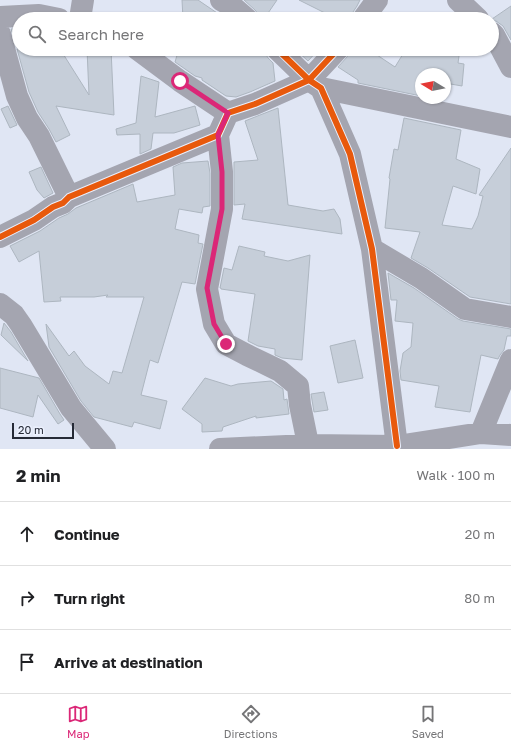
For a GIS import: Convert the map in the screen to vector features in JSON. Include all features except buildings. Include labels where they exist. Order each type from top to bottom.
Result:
[{"type":"street","points":[[81,12],[83,0]]},
{"type":"street","points":[[222,0],[239,12]]},
{"type":"street","points":[[368,12],[377,0]]},
{"type":"street","points":[[458,0],[471,12]]},
{"type":"street","points":[[0,17],[12,17]]},
{"type":"street","points":[[0,34],[17,96],[27,118],[39,136],[69,197]]},
{"type":"street","points":[[499,44],[511,67]]},
{"type":"street","points":[[146,56],[180,81],[228,113]]},
{"type":"street","points":[[284,56],[315,84],[350,154],[372,249],[397,446]]},
{"type":"street","points":[[315,84],[333,56]]},
{"type":"street","points":[[309,447],[300,405],[298,386],[280,371],[226,344],[214,324],[207,288],[222,209],[222,172],[218,135],[228,113],[315,84],[511,127]]},
{"type":"street","points":[[0,237],[34,220],[53,207],[64,203],[69,197],[218,135]]},
{"type":"street","points":[[372,249],[421,278],[465,308],[511,317]]},
{"type":"street","points":[[0,304],[14,315],[21,324],[70,408],[105,449]]},
{"type":"street","points":[[481,433],[511,360]]},
{"type":"street","points":[[220,449],[397,446],[481,433],[511,435]]},
{"type":"cycle path","points":[[284,56],[309,80],[321,88],[350,154],[372,249],[397,446]]},
{"type":"cycle path","points":[[0,237],[34,220],[53,207],[63,203],[69,197],[218,135],[228,113],[255,104],[309,80],[331,56]]},
{"type":"route","points":[[180,81],[228,113],[218,135],[222,172],[222,209],[207,288],[214,324],[226,344]]}]
